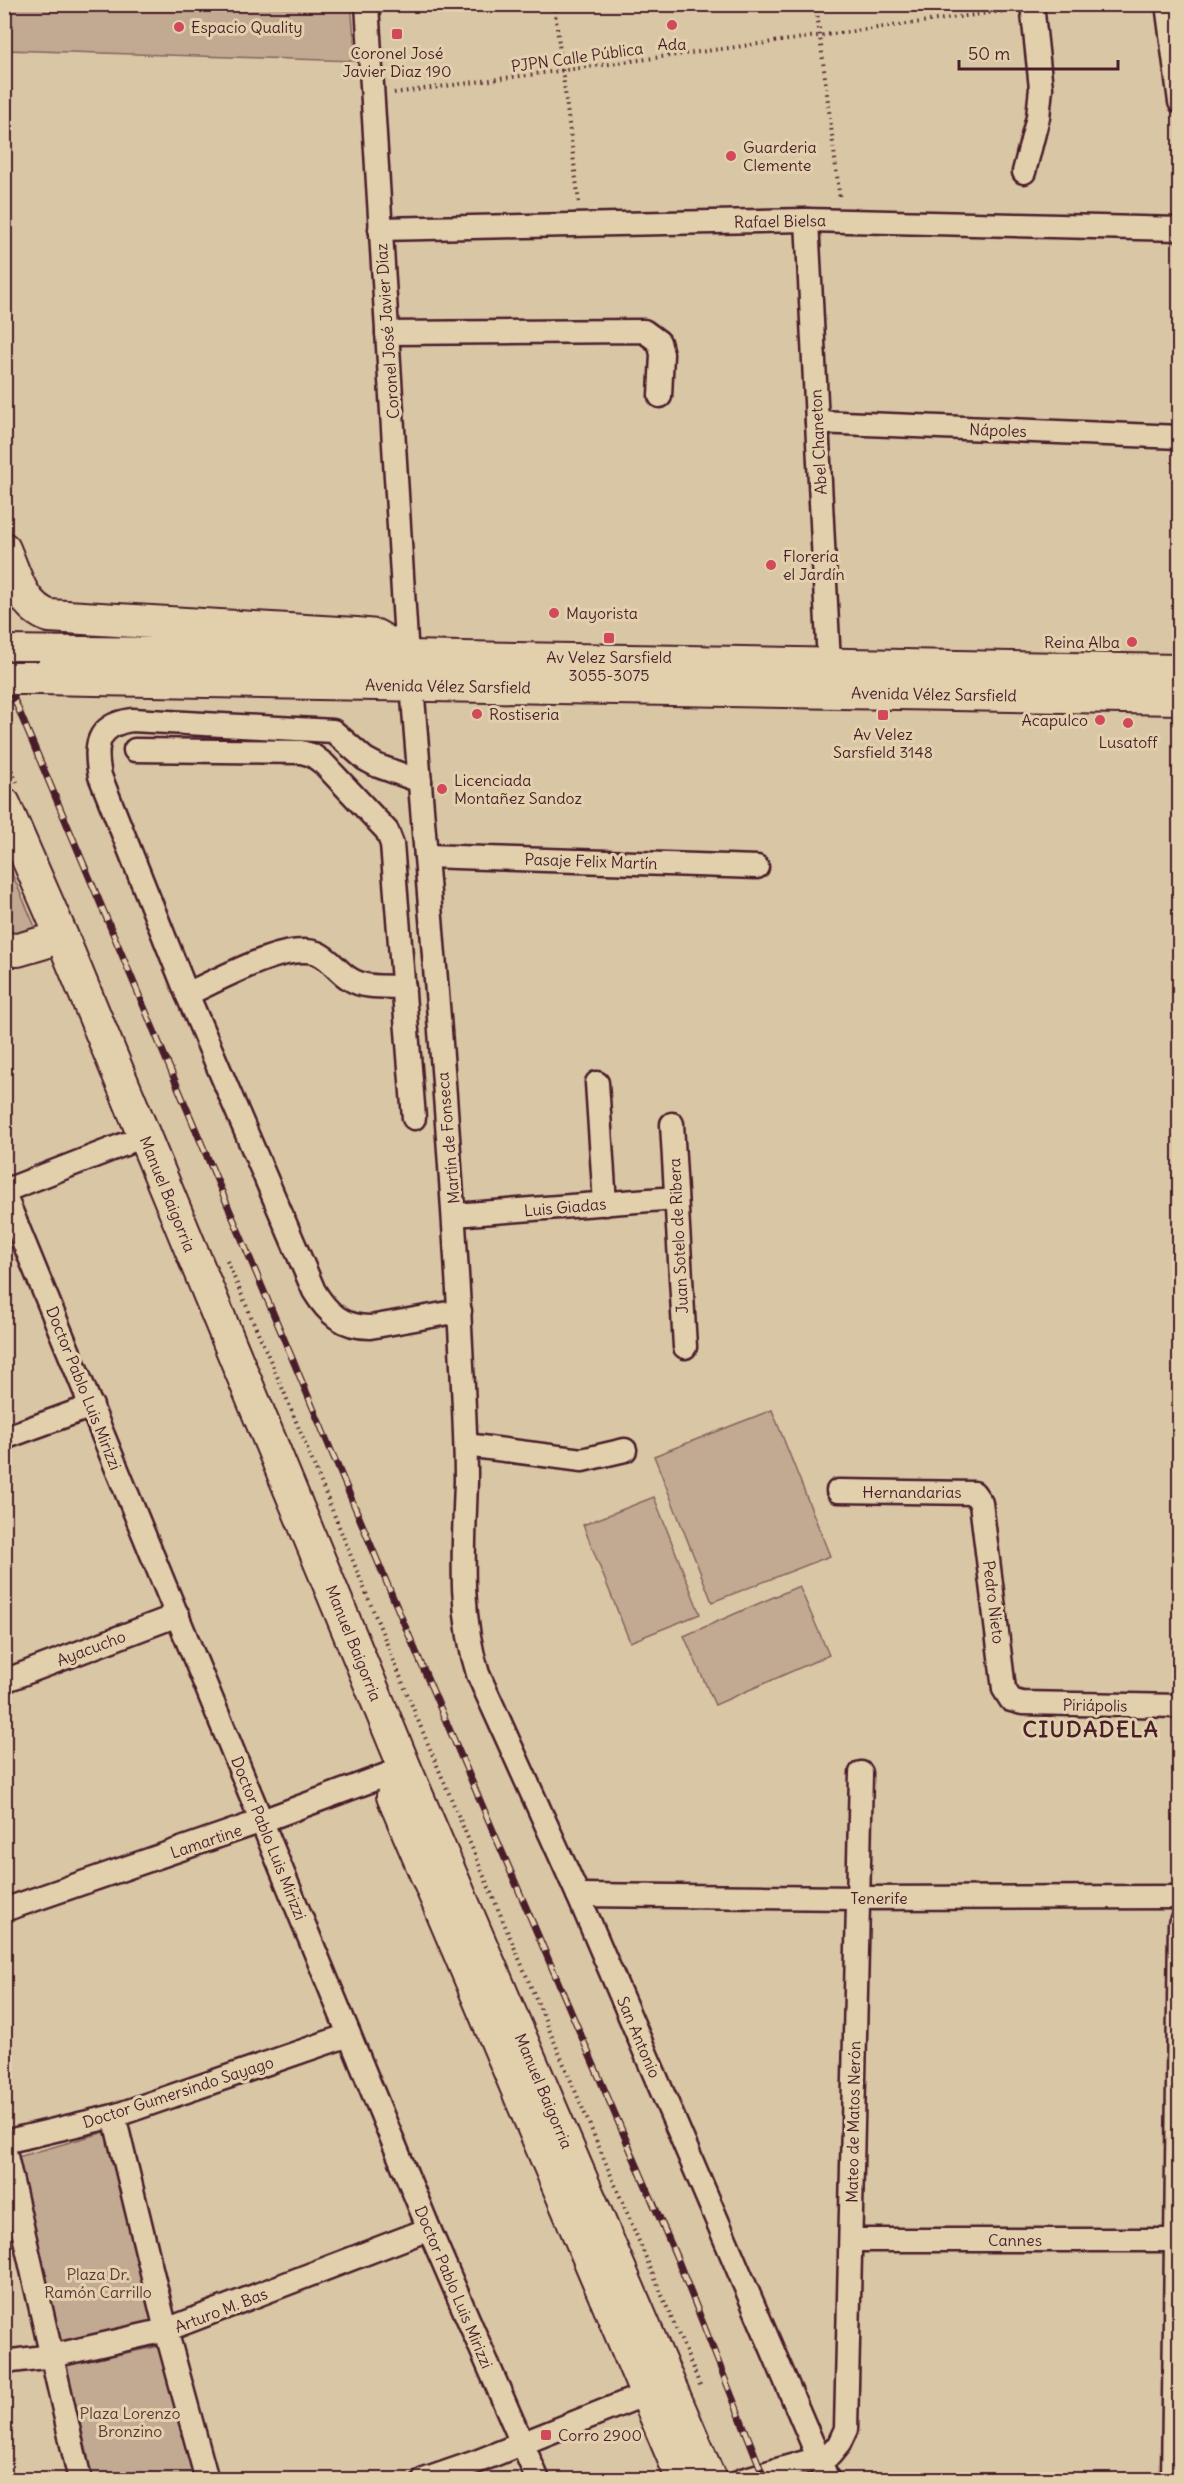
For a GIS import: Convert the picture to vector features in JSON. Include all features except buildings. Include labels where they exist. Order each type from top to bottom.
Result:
[{"type":"main road","points":[[4,549],[27,601],[37,612],[49,616],[376,636],[390,643],[410,671]]},
{"type":"main road","name":"Avenida Vélez Sarsfield","points":[[4,678],[25,661],[410,671],[1179,698]]},
{"type":"main road","name":"Avenida Vélez Sarsfield","points":[[410,671],[829,664],[1179,671]]},
{"type":"main road","name":"Manuel Baigorria","points":[[12,796],[52,940],[125,1144],[657,2389],[683,2480]]},
{"type":"main road","name":"Manuel Baigorria","points":[[4,855],[52,940],[395,1772]]},
{"type":"main road","points":[[4,950],[18,950],[52,940]]},
{"type":"main road","name":"Manuel Baigorria","points":[[657,2389],[710,2480]]},
{"type":"street","name":"Coronel José Javier Díaz","points":[[367,4],[410,671]]},
{"type":"street","points":[[1175,4],[1167,5],[1179,102]]},
{"type":"street","points":[[1024,172],[1038,117],[1041,88],[1032,6]]},
{"type":"street","name":"Rafael Bielsa","points":[[381,229],[807,220],[1179,229]]},
{"type":"street","name":"Abel Chaneton","points":[[807,220],[829,664]]},
{"type":"street","points":[[387,333],[644,331],[659,342],[662,354],[660,396]]},
{"type":"street","name":"Nápoles","points":[[817,422],[1179,437]]},
{"type":"street","name":"Martín de Fonseca","points":[[410,671],[460,1311],[466,1445],[463,1592]]},
{"type":"street","points":[[420,781],[365,759],[333,731],[132,720],[120,722],[109,728],[101,735],[97,748],[100,776],[187,994],[315,1291],[324,1307],[346,1324],[370,1328],[460,1311]]},
{"type":"street","points":[[135,750],[301,752],[312,755],[324,764],[382,825],[390,838],[414,1118]]},
{"type":"street","name":"Pasaje Felix Martín","points":[[426,856],[757,867]]},
{"type":"street","points":[[187,994],[262,961],[298,951],[321,954],[349,979],[364,986],[404,987]]},
{"type":"street","points":[[597,1083],[605,1204]]},
{"type":"street","name":"Juan Sotelo de Ribera","points":[[672,1124],[685,1347]]},
{"type":"street","points":[[4,1192],[125,1144]]},
{"type":"street","name":"Doctor Pablo Luis Mirizzi","points":[[4,1192],[429,2229],[537,2480]]},
{"type":"street","name":"Luis Giadas","points":[[454,1215],[676,1198]]},
{"type":"street","points":[[4,1438],[92,1406]]},
{"type":"street","points":[[466,1445],[582,1460],[625,1450]]},
{"type":"street","name":"Hernandarias","points":[[838,1491],[974,1492],[981,1503]]},
{"type":"street","name":"Pedro Nieto","points":[[981,1503],[1004,1689],[1011,1700]]},
{"type":"street","name":"San Antonio","points":[[463,1592],[465,1624],[478,1674],[578,1895],[824,2470]]},
{"type":"street","name":"Ayacucho","points":[[4,1681],[178,1615]]},
{"type":"street","name":"Piriápolis","points":[[1011,1700],[1022,1703],[1179,1706]]},
{"type":"street","name":"Lamartine","points":[[4,1910],[262,1821],[395,1772]]},
{"type":"street","name":"Mateo de Matos Nerón","points":[[824,2470],[830,2455],[839,2444],[846,2429],[861,1773]]},
{"type":"street","name":"Tenerife","points":[[578,1895],[857,1898],[1179,1897]]},
{"type":"street","points":[[1173,2480],[1178,2240],[1179,1924]]},
{"type":"street","name":"Doctor Gumersindo Sayago","points":[[4,2142],[114,2116],[349,2035]]},
{"type":"street","points":[[114,2116],[166,2330],[207,2480]]},
{"type":"street","points":[[4,2147],[80,2480]]},
{"type":"street","name":"Arturo M. Bas","points":[[4,2362],[52,2356],[166,2330],[429,2229]]},
{"type":"street","name":"Cannes","points":[[851,2240],[1178,2240]]},
{"type":"street","points":[[424,2480],[522,2444],[657,2389]]},
{"type":"street","points":[[742,2480],[824,2470]]},
{"type":"path","points":[[554,4],[582,225]]},
{"type":"path","points":[[816,4],[842,221]]},
{"type":"path","name":"PJPN Calle Pública","points":[[372,96],[1032,6]]},
{"type":"path","points":[[4,754],[12,796]]},
{"type":"path","points":[[226,1260],[288,1402],[422,1730],[703,2392]]},
{"type":"green space","name":"Espacio Quality","points":[[351,4],[356,61],[5,50],[5,5]]},
{"type":"green space","points":[[4,855],[42,943],[5,949]]},
{"type":"green space","points":[[772,1410],[830,1556],[712,1602],[654,1456]]},
{"type":"green space","points":[[654,1497],[700,1614],[630,1642],[583,1525]]},
{"type":"green space","points":[[799,1586],[829,1655],[715,1705],[684,1636]]},
{"type":"green space","name":"Plaza Dr. Ramón Carrillo","points":[[112,2130],[160,2324],[61,2345],[18,2157]]},
{"type":"green space","name":"Plaza Lorenzo Bronzino","points":[[165,2345],[198,2479],[90,2479],[63,2366]]},
{"type":"railway","points":[[4,675],[405,1626],[679,2263],[765,2480]]},
{"type":"place","name":"Ada","points":[[672,25]]},
{"type":"place","name":"Espacio Quality","points":[[179,27]]},
{"type":"place","name":"Coronel José Javier Diaz 190","points":[[397,34]]},
{"type":"place","name":"Guarderia Clemente","points":[[731,156]]},
{"type":"place","name":"Florería el Jardín","points":[[771,565]]},
{"type":"place","name":"Mayorista","points":[[554,613]]},
{"type":"place","name":"Av Velez Sarsfield 3055-3075","points":[[609,638]]},
{"type":"place","name":"Reina Alba","points":[[1132,642]]},
{"type":"place","name":"Rostiseria","points":[[477,714]]},
{"type":"place","name":"Av Velez Sarsfield 3148","points":[[883,715]]},
{"type":"place","name":"Acapulco","points":[[1100,720]]},
{"type":"place","name":"Lusatoff","points":[[1128,723]]},
{"type":"place","name":"Licenciada Montañez Sandoz","points":[[442,789]]},
{"type":"place","name":"Corro 2900","points":[[546,2435]]},
{"type":"district","name":"CIUDADELA","points":[[1091,1729]]}]
